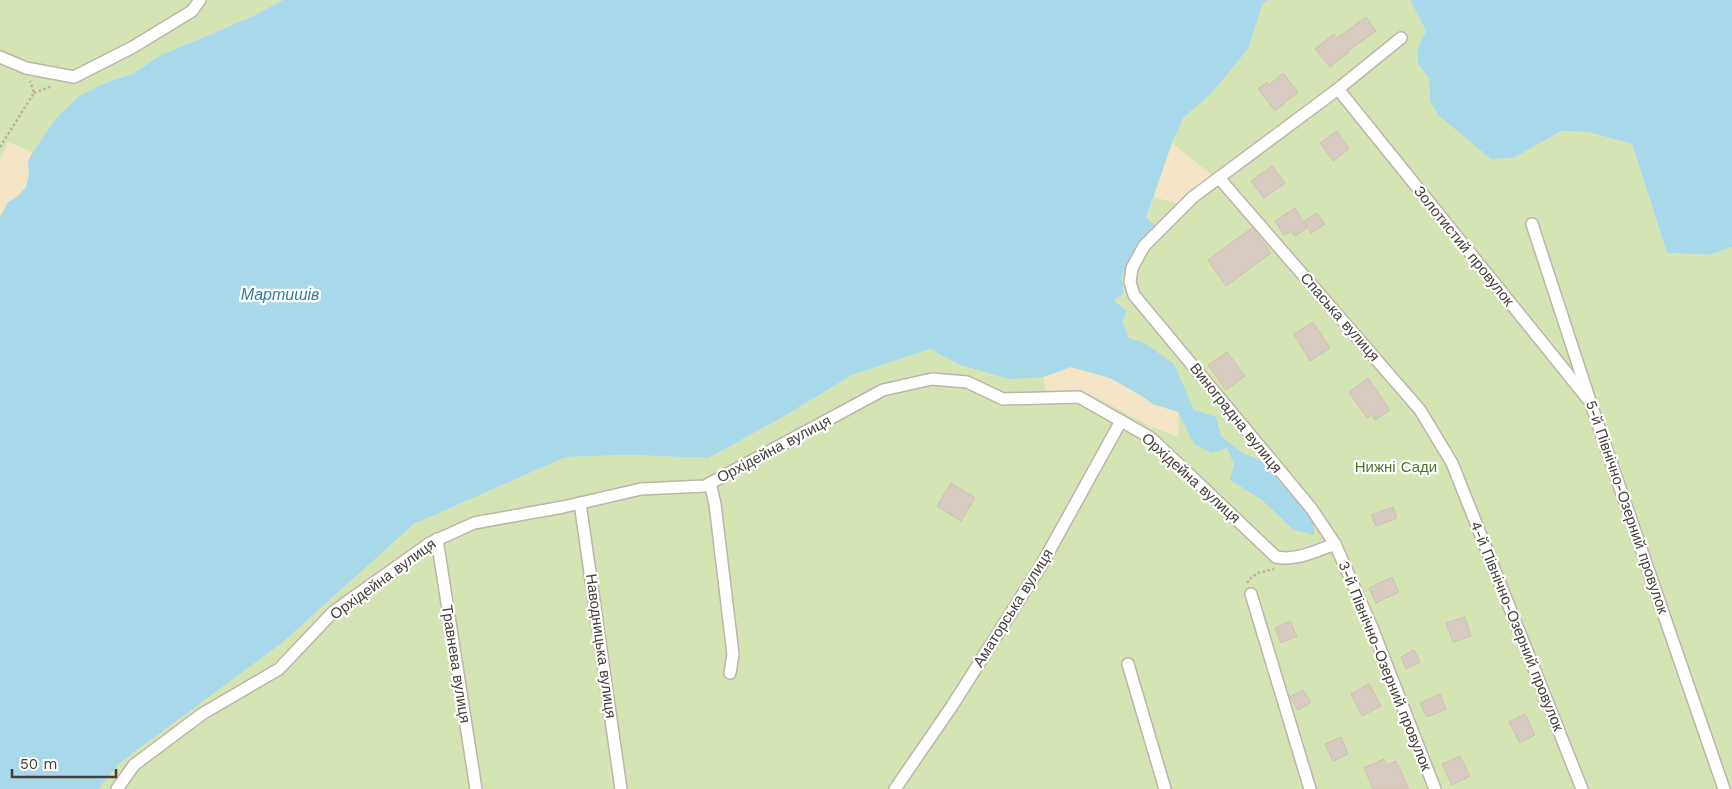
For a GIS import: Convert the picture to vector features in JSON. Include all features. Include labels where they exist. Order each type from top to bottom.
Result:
[{"type":"street","points":[[0,57],[26,68],[74,77],[133,47],[192,11],[200,0]]},
{"type":"street","points":[[1219,178],[1338,89],[1401,38]]},
{"type":"street","name":"Золотистий провулок","points":[[1338,89],[1591,404]]},
{"type":"street","name":"Виноградна вулиця","points":[[1219,178],[1193,197],[1144,246],[1132,268],[1130,282],[1134,295],[1311,508],[1335,544]]},
{"type":"street","name":"Спаська вулиця","points":[[1219,178],[1420,410],[1452,464]]},
{"type":"street","name":"5-й Північно-Озерний провулок","points":[[1532,224],[1591,404],[1724,789]]},
{"type":"street","name":"Орхідейна вулиця","points":[[117,789],[134,765],[202,714],[279,669],[333,612],[437,539],[474,523],[580,503],[641,489],[705,486],[883,390],[932,378],[967,382],[1003,399],[1079,397],[1151,438],[1276,556],[1281,558]]},
{"type":"street","name":"Аматорська вулиця","points":[[895,789],[952,706],[1042,564],[1121,421]]},
{"type":"street","name":"4-й Північно-Озерний провулок","points":[[1452,464],[1582,789]]},
{"type":"street","points":[[710,483],[733,654],[730,673]]},
{"type":"street","name":"Наводницька вулиця","points":[[580,503],[621,789]]},
{"type":"street","name":"Травнева вулиця","points":[[437,539],[476,789]]},
{"type":"street","points":[[1281,558],[1297,558],[1335,544]]},
{"type":"street","name":"3-й Північно-Озерний провулок","points":[[1335,544],[1371,625],[1435,789]]},
{"type":"street","points":[[1251,594],[1310,789]]},
{"type":"street","points":[[1128,664],[1165,789]]},
{"type":"path","points":[[0,147],[34,93],[26,68]]},
{"type":"path","points":[[1251,594],[1248,580],[1258,573],[1274,569],[1281,558]]},
{"type":"green space","points":[[0,0],[283,0],[251,17],[159,56],[132,74],[105,83],[56,118],[28,161],[29,175],[17,197],[8,202],[0,218]]},
{"type":"green space","name":"Нижні Сади","points":[[1268,0],[1410,0],[1426,31],[1417,49],[1418,64],[1429,79],[1430,101],[1514,158],[1561,131],[1588,132],[1632,144],[1667,253],[1710,255],[1732,247],[1732,789],[98,789],[121,762],[282,643],[414,524],[566,457],[629,455],[709,458],[788,414],[852,375],[930,349],[960,365],[1114,301],[1124,293],[1120,276],[1146,237],[1146,219],[1172,143],[1184,117],[1212,93],[1248,49],[1263,2]]},
{"type":"sand","points":[[8,142],[33,152],[28,166],[28,181],[25,189],[9,202],[1,215],[0,160]]},
{"type":"sand","points":[[1172,143],[1213,176],[1178,204],[1154,197]]},
{"type":"sand","points":[[1071,367],[1110,378],[1153,404],[1179,412],[1178,437],[1152,427],[1083,391],[1046,391],[1043,377]]},
{"type":"water","name":"Мартишів","points":[[283,0],[1268,0],[1263,3],[1248,49],[1212,93],[1184,117],[1172,143],[1146,218],[1155,225],[1121,276],[1124,293],[1114,301],[1127,311],[1122,321],[1129,338],[1146,344],[1174,364],[1194,410],[1216,417],[1221,436],[1243,453],[1262,461],[1314,521],[1314,535],[1294,530],[1262,500],[1230,480],[1234,464],[1227,448],[1211,453],[1194,444],[1178,412],[1153,404],[1110,378],[1071,367],[1043,377],[1009,379],[960,365],[930,349],[852,375],[788,414],[709,458],[629,455],[566,457],[414,524],[282,643],[121,762],[98,789],[0,789],[0,218],[8,202],[17,197],[26,187],[29,175],[28,161],[33,152],[56,118],[78,97],[105,83],[132,74],[159,56],[251,17]]},
{"type":"water","points":[[1410,0],[1732,0],[1732,247],[1710,255],[1667,253],[1632,144],[1588,132],[1561,131],[1514,158],[1491,159],[1438,115],[1430,101],[1429,79],[1418,64],[1417,49],[1426,31]]},
{"type":"building","points":[[1366,17],[1376,31],[1348,51],[1330,67],[1315,49],[1334,34],[1337,38]]},
{"type":"building","points":[[1283,73],[1298,92],[1275,111],[1258,89],[1267,82],[1269,85]]},
{"type":"building","points":[[1337,131],[1349,149],[1333,161],[1320,143]]},
{"type":"building","points":[[1272,166],[1285,183],[1264,198],[1251,181]]},
{"type":"building","points":[[1295,208],[1307,228],[1295,236],[1291,231],[1284,235],[1275,221]]},
{"type":"building","points":[[1317,213],[1325,224],[1311,233],[1304,221]]},
{"type":"building","points":[[1252,228],[1271,253],[1226,286],[1208,260]]},
{"type":"building","points":[[1313,322],[1330,348],[1310,361],[1294,334]]},
{"type":"building","points":[[1227,352],[1245,376],[1226,390],[1208,365]]},
{"type":"building","points":[[1368,378],[1390,410],[1375,420],[1372,415],[1367,418],[1349,392]]},
{"type":"building","points":[[951,483],[975,498],[961,521],[937,506]]},
{"type":"building","points":[[1393,507],[1397,518],[1376,526],[1371,515]]},
{"type":"building","points":[[1392,577],[1399,592],[1376,603],[1369,588]]},
{"type":"building","points":[[1465,617],[1471,636],[1453,642],[1446,623]]},
{"type":"building","points":[[1290,621],[1297,636],[1281,643],[1275,628]]},
{"type":"building","points":[[1414,650],[1420,662],[1406,669],[1401,657]]},
{"type":"building","points":[[1369,684],[1381,706],[1362,716],[1351,694]]},
{"type":"building","points":[[1303,690],[1311,702],[1298,710],[1290,697]]},
{"type":"building","points":[[1440,694],[1446,709],[1427,717],[1420,703]]},
{"type":"building","points":[[1525,714],[1535,735],[1520,743],[1509,722]]},
{"type":"building","points":[[1341,737],[1348,754],[1333,761],[1325,744]]},
{"type":"building","points":[[1460,756],[1470,776],[1452,785],[1442,764]]},
{"type":"building","points":[[1384,759],[1387,765],[1396,761],[1409,789],[1373,789],[1364,768]]}]
